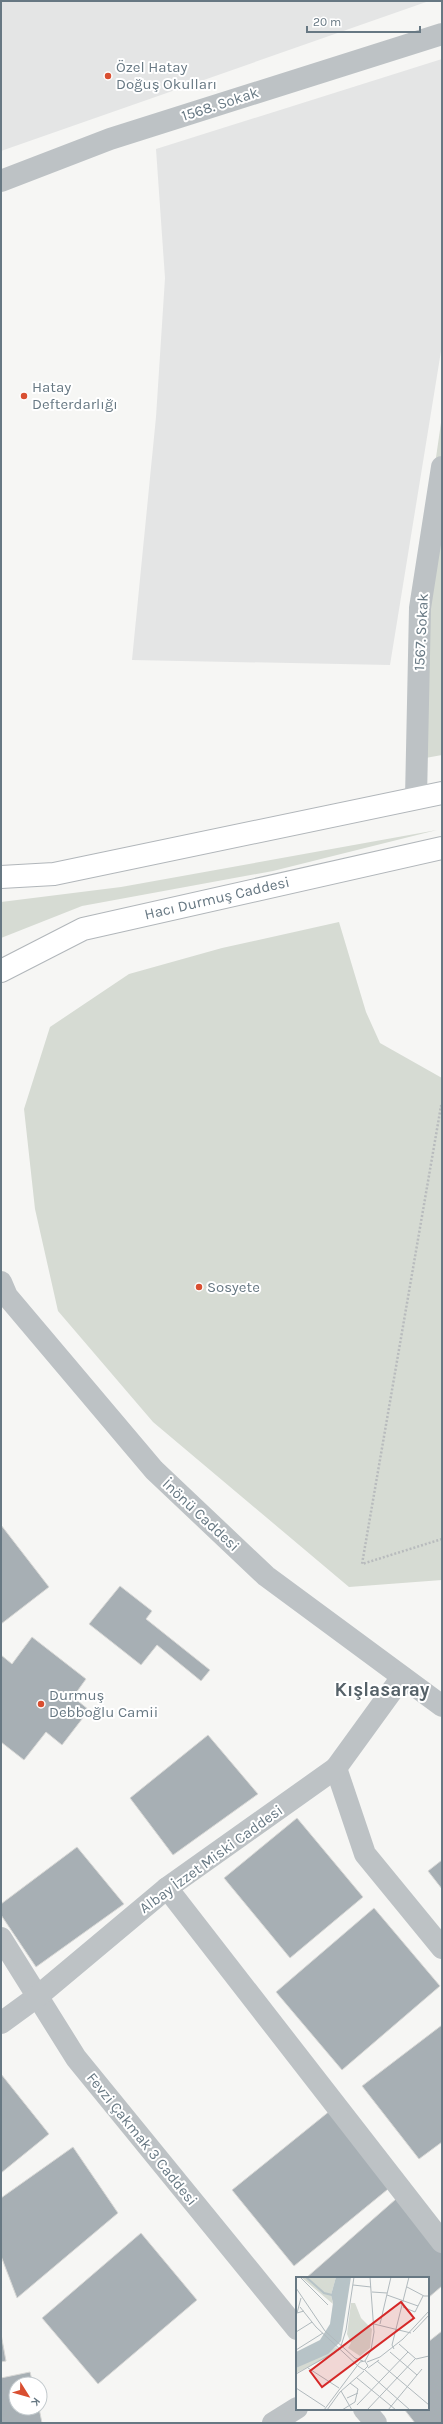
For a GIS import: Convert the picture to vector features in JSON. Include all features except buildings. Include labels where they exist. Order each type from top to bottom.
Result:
[{"type":"main road","points":[[1,877],[54,874],[442,793]]},
{"type":"main road","name":"Hacı Durmuş Caddesi","points":[[1,971],[83,929],[442,848]]},
{"type":"street","name":"1568. Sokak","points":[[1,181],[110,139],[442,34]]},
{"type":"street","name":"1567. Sokak","points":[[416,798],[420,608],[442,467]]},
{"type":"street","name":"İnönü Caddesi","points":[[1,1282],[7,1296],[154,1470],[266,1576],[442,1706]]},
{"type":"street","name":"Albay İzzet Miski Caddesi","points":[[1,2023],[38,1996],[167,1888],[336,1768],[402,1677]]},
{"type":"street","points":[[336,1768],[365,1854],[442,1948]]},
{"type":"street","points":[[167,1888],[442,2242]]},
{"type":"street","name":"Fevzi Çakmak 3 Caddesi","points":[[1,1938],[76,2058],[296,2328]]},
{"type":"street","points":[[273,2423],[296,2409]]},
{"type":"street","points":[[365,2410],[376,2423]]},
{"type":"path","points":[[442,1107],[441,1106],[362,1564],[442,1539]]},
{"type":"shaded area","name":"Özel Hatay Doğuş Okulları","points":[[1,1],[429,1],[1,151]]},
{"type":"shaded area","points":[[442,59],[442,345],[390,665],[132,660],[156,417],[165,278],[156,149]]},
{"type":"shaded area","points":[[442,416],[442,755],[409,761],[412,623]]},
{"type":"shaded area","points":[[437,830],[273,871],[82,906],[1,938],[1,902],[121,887]]},
{"type":"shaded area","points":[[339,922],[366,1012],[380,1043],[442,1078],[442,1580],[349,1587],[153,1422],[58,1311],[35,1209],[24,1109],[50,1027],[129,974],[222,948]]},
{"type":"place","name":"Özel Hatay Doğuş Okulları","points":[[108,76]]},
{"type":"place","name":"Hatay Defterdarlığı","points":[[24,396]]},
{"type":"place","name":"Sosyete","points":[[199,1287]]},
{"type":"place","name":"Durmuş Debboğlu Camii","points":[[41,1704]]},
{"type":"district","name":"Kışlasaray","points":[[382,1690]]}]
